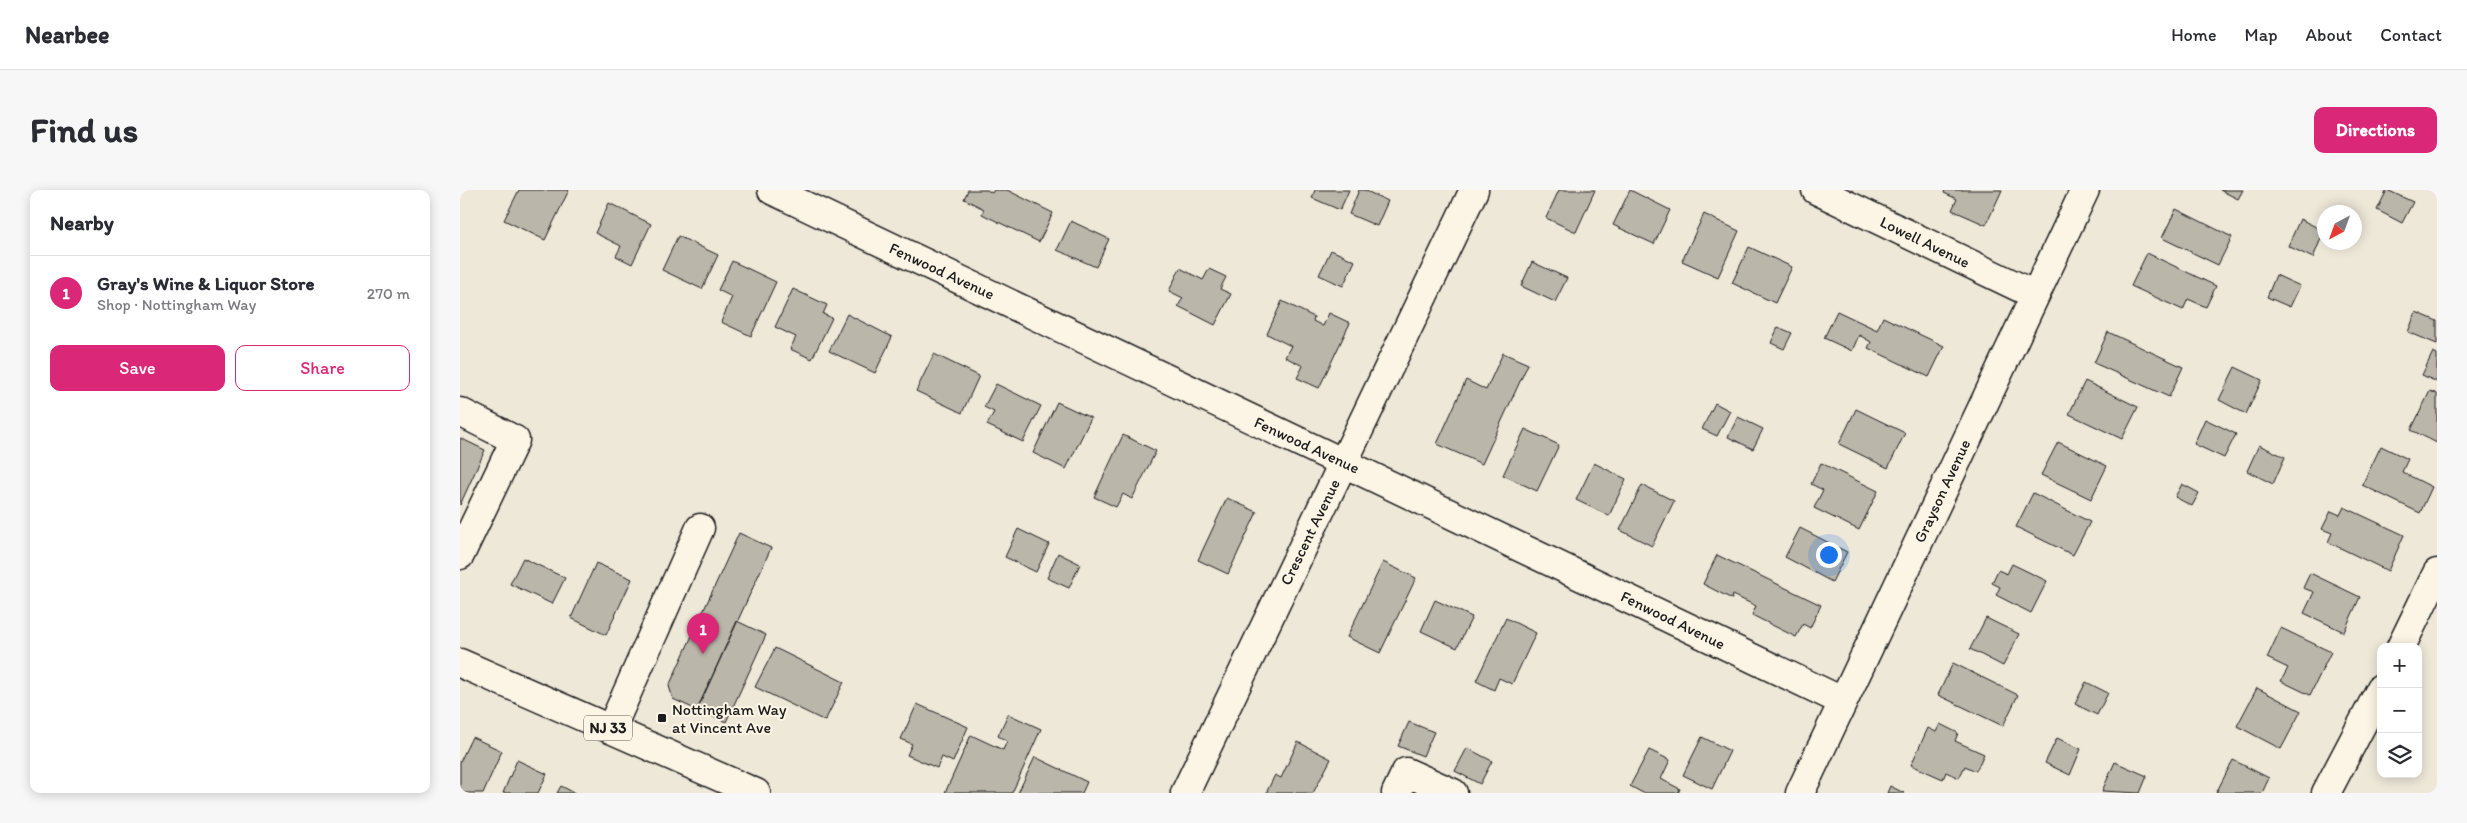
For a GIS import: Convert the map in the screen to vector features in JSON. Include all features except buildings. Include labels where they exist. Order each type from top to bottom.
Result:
[{"type":"street","name":"Fenwood Avenue","points":[[772,190],[1842,700]]},
{"type":"street","name":"Crescent Avenue","points":[[1185,793],[1474,190]]},
{"type":"street","name":"Lowell Avenue","points":[[1816,190],[2035,295]]},
{"type":"street","name":"Grayson Avenue","points":[[1800,793],[1842,700],[2085,190]]},
{"type":"street","points":[[460,412],[515,440],[460,556]]},
{"type":"street","points":[[611,729],[700,528]]},
{"type":"street","points":[[2403,643],[2437,573]]},
{"type":"street","name":"NJ 33","points":[[460,663],[756,793]]},
{"type":"street","points":[[2328,793],[2377,696]]},
{"type":"street","points":[[1396,793],[1406,772],[1453,793]]},
{"type":"place","name":"Gray's Wine & Liquor Store","points":[[703,654]]},
{"type":"place","name":"Nottingham Way at Vincent Ave","points":[[662,718]]}]
